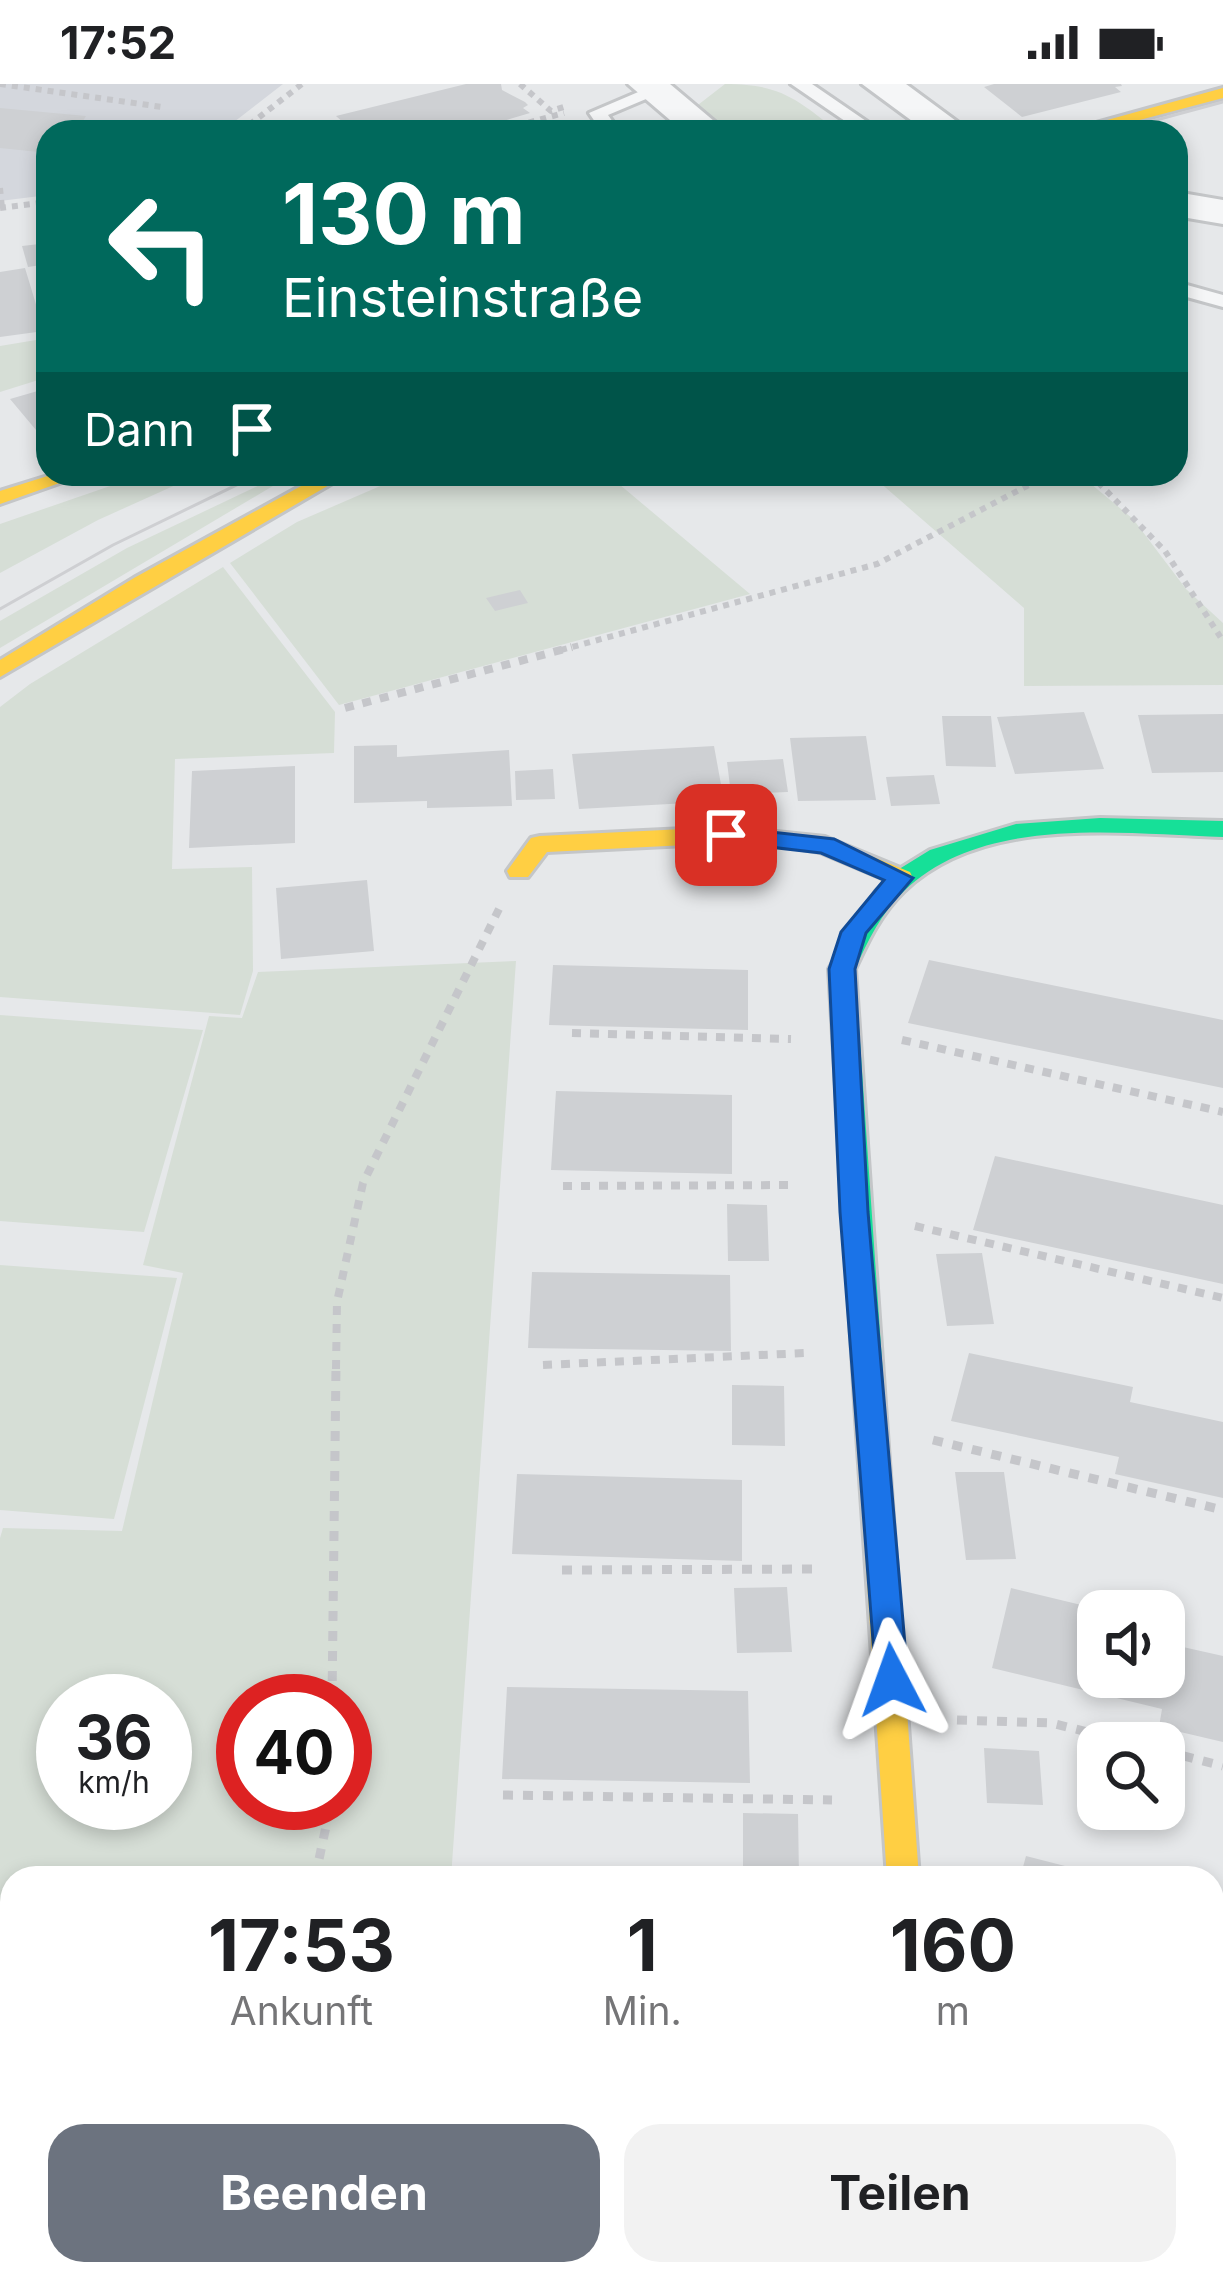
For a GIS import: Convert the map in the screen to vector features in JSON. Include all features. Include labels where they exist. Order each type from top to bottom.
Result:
[{"type":"street","points":[[658,92],[705,84]]},
{"type":"street","points":[[880,84],[934,120]]},
{"type":"street","points":[[658,92],[693,120]]},
{"type":"street","points":[[1118,120],[1223,92]]},
{"type":"street","points":[[1188,206],[1223,212]]},
{"type":"street","points":[[0,498],[38,486]]},
{"type":"street","points":[[0,670],[163,571],[316,486]]},
{"type":"street","points":[[902,1866],[852,1185],[842,969],[854,932],[872,905],[901,878],[961,848],[1051,828],[1223,829]]},
{"type":"street","points":[[518,871],[540,844],[726,835],[825,845],[901,878]]},
{"type":"lane","points":[[800,84],[855,120]]},
{"type":"lane","points":[[603,120],[598,113],[658,92]]},
{"type":"lane","points":[[1188,291],[1223,301]]},
{"type":"path","points":[[0,84],[162,107]]},
{"type":"path","points":[[256,120],[302,84]]},
{"type":"path","points":[[523,85],[551,110]]},
{"type":"path","points":[[0,188],[1,208],[36,204]]},
{"type":"path","points":[[345,708],[877,564],[1027,486]]},
{"type":"path","points":[[1104,486],[1141,518],[1196,588],[1223,641]]},
{"type":"path","points":[[332,1674],[341,1282],[364,1183],[518,871]]},
{"type":"path","points":[[572,1033],[846,1034],[1223,1112]]},
{"type":"path","points":[[563,1186],[852,1185]]},
{"type":"path","points":[[960,1236],[1223,1298]]},
{"type":"path","points":[[543,1365],[867,1350]]},
{"type":"path","points":[[873,1426],[1223,1510]]},
{"type":"path","points":[[562,1570],[883,1568]]},
{"type":"path","points":[[895,1718],[1052,1723],[1077,1729]]},
{"type":"path","points":[[1185,1756],[1223,1766]]},
{"type":"path","points":[[503,1795],[899,1801]]},
{"type":"path","points":[[318,1866],[325,1830]]},
{"type":"shaded area","points":[[0,84],[283,84],[236,120],[36,120],[36,196],[0,201]]},
{"type":"shaded area","points":[[725,84],[760,87],[787,96],[823,120],[710,120],[694,108]]},
{"type":"shaded area","points":[[36,340],[36,381],[0,392],[0,346]]},
{"type":"shaded area","points":[[110,486],[173,486],[0,573],[0,524]]},
{"type":"shaded area","points":[[258,486],[273,486],[0,648],[0,621],[127,548]]},
{"type":"shaded area","points":[[380,486],[621,486],[750,594],[339,705],[230,563],[297,522]]},
{"type":"shaded area","points":[[884,486],[1093,486],[1133,519],[1186,589],[1223,623],[1223,685],[1024,686],[1024,608]]},
{"type":"shaded area","points":[[223,567],[335,712],[334,753],[175,759],[172,869],[252,867],[253,971],[240,1015],[0,997],[0,707]]},
{"type":"shaded area","points":[[516,961],[452,1866],[0,1866],[0,1538],[3,1528],[122,1531],[183,1273],[143,1265],[209,1016],[242,1018],[258,972]]},
{"type":"shaded area","points":[[0,1015],[203,1030],[144,1232],[0,1221]]},
{"type":"shaded area","points":[[0,1265],[177,1278],[114,1519],[0,1510]]},
{"type":"building","points":[[466,84],[501,84],[502,90],[528,105],[523,108],[530,113],[506,120],[340,120],[336,116]]},
{"type":"building","points":[[1122,86],[1115,87],[1121,92],[1022,117],[984,87]]},
{"type":"building","points":[[0,108],[86,116],[84,120],[36,120],[36,152],[0,148]]},
{"type":"building","points":[[36,244],[36,266],[28,267],[22,246]]},
{"type":"building","points":[[25,268],[36,304],[36,332],[0,337],[0,272]]},
{"type":"building","points":[[36,391],[36,430],[10,399]]},
{"type":"building","points":[[520,590],[528,603],[495,611],[486,598]]},
{"type":"building","points":[[1084,712],[1104,769],[1015,774],[997,717]]},
{"type":"building","points":[[1223,714],[1223,772],[1152,773],[1138,715]]},
{"type":"building","points":[[942,716],[991,716],[996,767],[946,766]]},
{"type":"building","points":[[866,736],[876,800],[798,801],[790,738]]},
{"type":"building","points":[[397,745],[397,757],[509,750],[512,806],[427,808],[427,801],[354,803],[354,746]]},
{"type":"building","points":[[714,746],[724,801],[579,809],[572,754]]},
{"type":"building","points":[[783,759],[788,792],[731,794],[727,762]]},
{"type":"building","points":[[295,766],[295,843],[189,848],[192,771]]},
{"type":"building","points":[[553,769],[555,799],[516,800],[515,771]]},
{"type":"building","points":[[934,775],[940,804],[891,806],[886,777]]},
{"type":"building","points":[[367,880],[374,951],[281,959],[276,888]]},
{"type":"building","points":[[929,960],[1223,1020],[1223,1088],[908,1023]]},
{"type":"building","points":[[553,965],[748,970],[748,1030],[549,1025]]},
{"type":"building","points":[[556,1091],[732,1095],[732,1174],[551,1170]]},
{"type":"building","points":[[995,1156],[1223,1205],[1223,1284],[973,1230]]},
{"type":"building","points":[[727,1204],[767,1205],[769,1261],[728,1261]]},
{"type":"building","points":[[982,1253],[994,1324],[947,1326],[936,1254]]},
{"type":"building","points":[[532,1272],[730,1275],[731,1351],[528,1348]]},
{"type":"building","points":[[969,1353],[1133,1387],[1130,1402],[1223,1422],[1223,1498],[1115,1474],[1119,1457],[951,1421]]},
{"type":"building","points":[[732,1385],[784,1386],[785,1446],[732,1445]]},
{"type":"building","points":[[955,1472],[1004,1472],[1016,1559],[966,1560]]},
{"type":"building","points":[[517,1474],[742,1480],[742,1561],[512,1554]]},
{"type":"building","points":[[787,1587],[792,1652],[737,1653],[734,1588]]},
{"type":"building","points":[[1011,1588],[1077,1604],[1077,1688],[992,1668]]},
{"type":"building","points":[[1185,1647],[1223,1656],[1223,1742],[1185,1733],[1185,1722],[1160,1722],[1162,1709],[1116,1698],[1185,1698]]},
{"type":"building","points":[[507,1687],[748,1691],[750,1783],[502,1779]]},
{"type":"building","points":[[984,1748],[1039,1751],[1043,1805],[987,1803]]},
{"type":"building","points":[[743,1813],[798,1814],[799,1866],[743,1866]]},
{"type":"building","points":[[1026,1856],[1065,1866],[1023,1866]]},
{"type":"tram line","points":[[1156,120],[1223,102]]},
{"type":"tram line","points":[[0,609],[113,545],[234,486]]},
{"type":"traffic: fast","points":[[871,1419],[842,969],[868,919],[905,877],[976,841],[1058,828],[1223,829]]},
{"type":"traffic: slow","points":[[1119,120],[1223,93]]},
{"type":"traffic: slow","points":[[0,498],[38,486]]},
{"type":"traffic: slow","points":[[0,670],[142,583],[316,486]]},
{"type":"traffic: slow","points":[[519,871],[540,844],[726,835],[825,845],[901,878]]},
{"type":"traffic: slow","points":[[871,1419],[902,1866]]},
{"type":"route","points":[[726,835],[825,845],[901,878],[872,905],[854,932],[842,969],[854,1212],[892,1680]]}]
